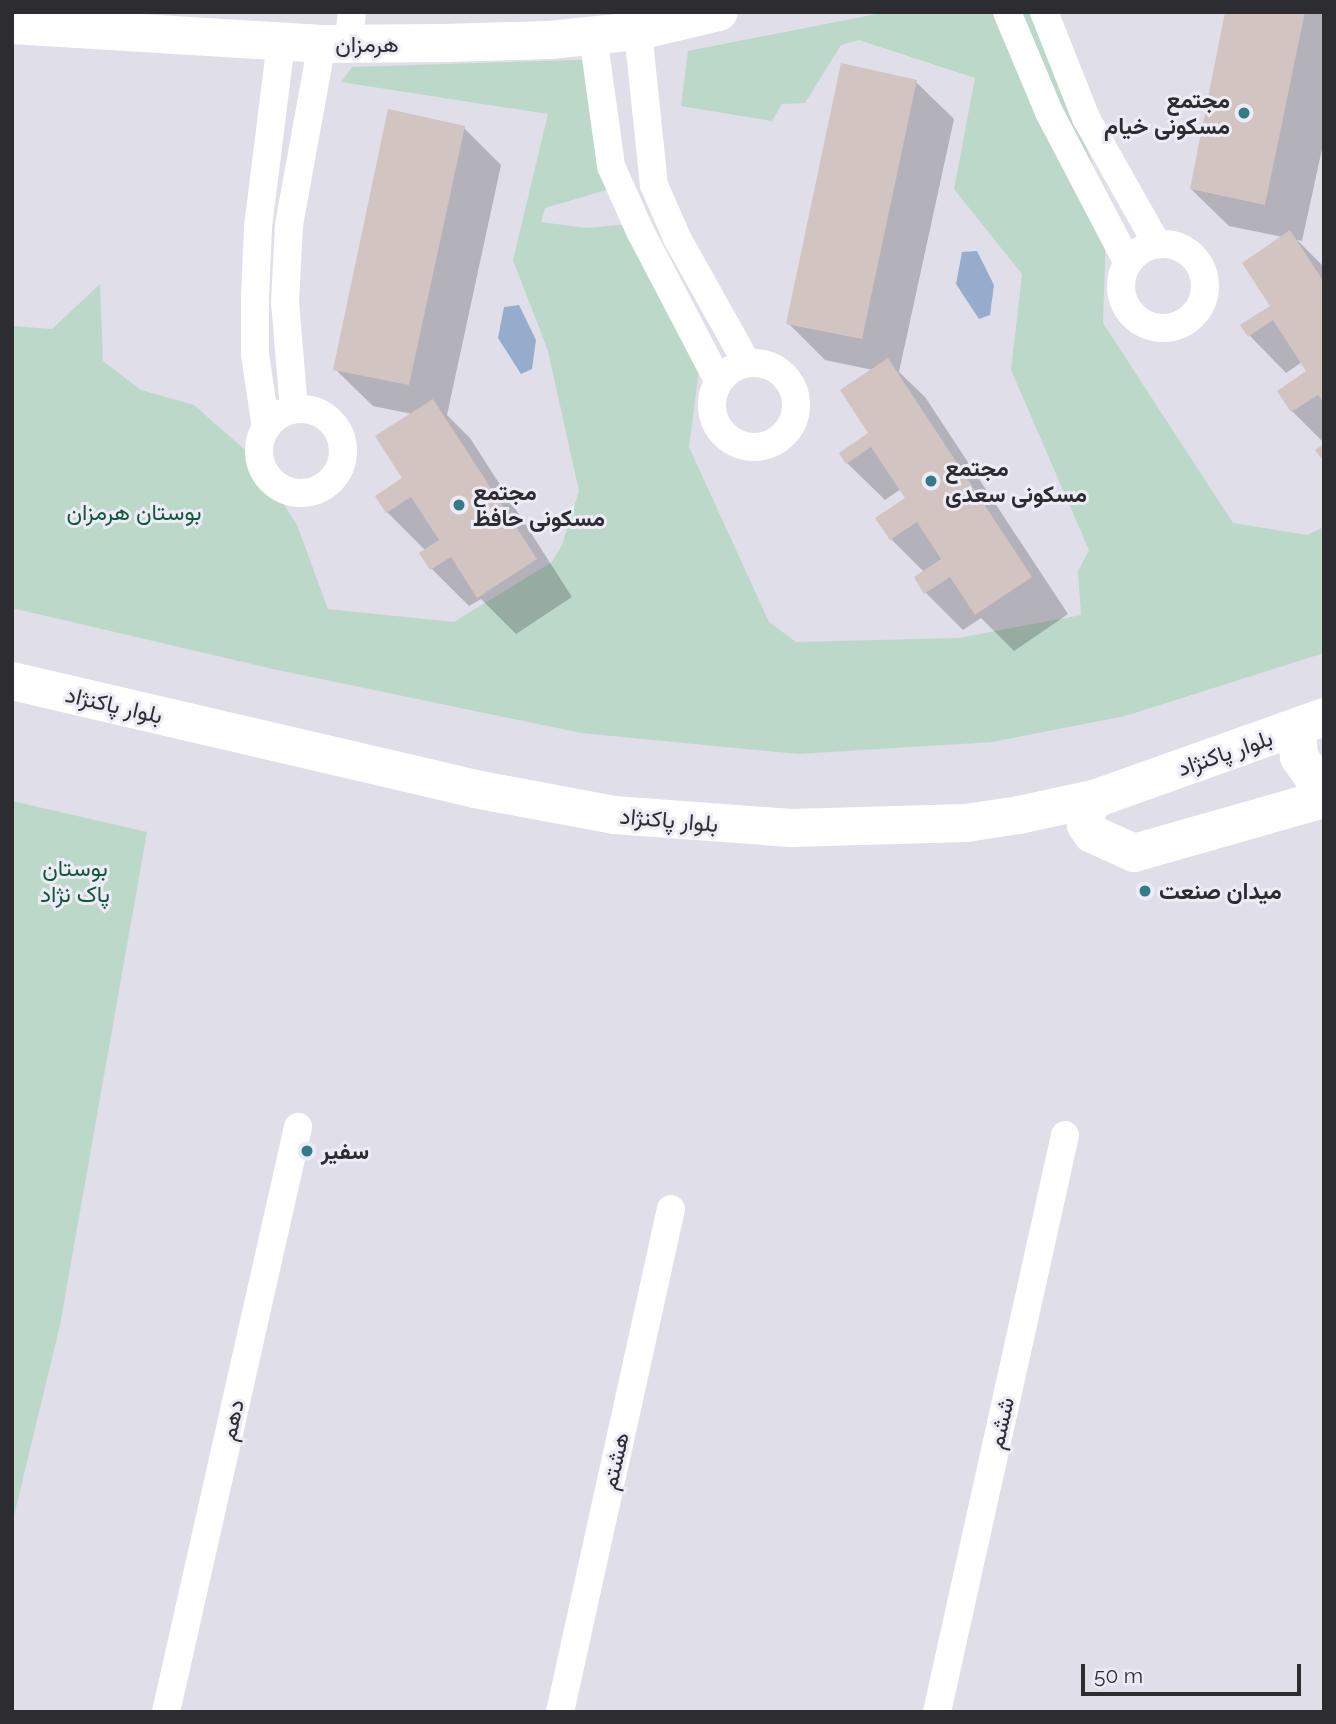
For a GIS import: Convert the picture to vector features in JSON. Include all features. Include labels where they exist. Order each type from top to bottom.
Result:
[{"type":"main road","name":"هرمزان","points":[[12,25],[281,41],[341,33],[549,40],[638,31],[719,12]]},
{"type":"main road","name":"بلوار پاکنژاد","points":[[12,681],[475,789],[614,815],[791,828],[966,823],[1097,798],[1310,722]]},
{"type":"main road","points":[[1310,722],[1299,757],[1315,780],[1324,783]]},
{"type":"main road","points":[[1097,798],[1087,809],[1086,825],[1092,834],[1134,853],[1324,799]]},
{"type":"street","points":[[1007,12],[1034,77],[1128,263]]},
{"type":"street","points":[[1044,12],[1063,66],[1086,118],[1157,244]]},
{"type":"street","points":[[638,31],[654,185],[677,237],[747,363]]},
{"type":"street","points":[[294,409],[285,302],[289,225],[341,33]]},
{"type":"street","points":[[593,36],[611,166],[719,382]]},
{"type":"street","points":[[266,428],[255,354],[258,228],[281,41]]},
{"type":"street","points":[[1034,77],[1063,66]]},
{"type":"street","points":[[624,196],[654,185]]},
{"type":"street","points":[[258,228],[289,225]]},
{"type":"street","points":[[1157,244],[1184,249],[1202,270],[1205,284],[1197,311],[1187,320],[1161,328],[1136,318],[1122,296],[1121,282],[1128,263],[1143,248],[1157,244]]},
{"type":"street","points":[[747,363],[775,368],[793,389],[796,403],[788,430],[778,439],[752,447],[727,438],[712,414],[712,401],[719,382],[734,367],[747,363]]},
{"type":"street","points":[[294,409],[309,409],[322,414],[340,435],[341,463],[325,485],[299,493],[274,483],[260,461],[259,447],[266,428],[281,414],[294,409]]},
{"type":"street","name":"دهم","points":[[166,1712],[298,1128]]},
{"type":"street","name":"ششم","points":[[937,1712],[1065,1135]]},
{"type":"street","name":"هشتم","points":[[559,1712],[671,1209]]},
{"type":"green space","name":"بوستان هرمزان","points":[[887,12],[1035,12],[1107,202],[1103,323],[1233,523],[1307,535],[1324,527],[1324,653],[1125,716],[992,742],[799,754],[581,733],[273,669],[12,608],[12,326],[52,329],[100,284],[103,361],[141,390],[194,405],[253,457],[297,525],[328,609],[454,622],[552,562],[562,545],[579,491],[548,351],[513,260],[548,114],[341,82],[352,67],[605,59],[620,186],[545,208],[541,222],[586,228],[638,223],[701,355],[689,447],[769,622],[796,642],[958,638],[1081,615],[1078,571],[1089,550],[1011,370],[1022,274],[954,189],[975,78],[859,40],[841,45],[805,103],[782,104],[772,121],[681,106],[688,51]]},
{"type":"green space","name":"بوستان پاک نژاد","points":[[12,801],[147,832],[60,1325],[12,1524]]},
{"type":"water","points":[[977,251],[994,285],[990,315],[979,319],[956,284],[962,252]]},
{"type":"water","points":[[519,305],[536,340],[532,369],[521,374],[498,338],[504,307]]},
{"type":"building","name":"مجتمع مسکونی خیام","points":[[1225,12],[1305,12],[1265,205],[1190,189]]},
{"type":"building","points":[[841,63],[917,80],[862,339],[786,324]]},
{"type":"building","points":[[388,109],[465,126],[409,385],[333,370]]},
{"type":"building","points":[[1290,230],[1324,282],[1324,404],[1318,395],[1291,412],[1277,391],[1306,371],[1273,320],[1248,337],[1240,325],[1270,306],[1242,263]]},
{"type":"building","name":"مجتمع مسکونی سعدی","points":[[888,358],[1032,577],[975,615],[950,577],[924,594],[914,577],[941,559],[917,522],[890,540],[875,518],[905,498],[871,447],[846,464],[839,453],[868,433],[840,390]]},
{"type":"building","name":"مجتمع مسکونی حافظ","points":[[433,399],[537,559],[477,598],[451,557],[430,570],[419,553],[439,540],[411,497],[386,513],[375,496],[402,478],[375,436]]},
{"type":"building","points":[[1324,444],[1324,462],[1315,450]]},
{"type":"place","name":"مجتمع مسکونی خیام","points":[[1244,113]]},
{"type":"place","name":"مجتمع مسکونی سعدی","points":[[931,481]]},
{"type":"place","name":"مجتمع مسکونی حافظ","points":[[459,505]]},
{"type":"place","name":"میدان صنعت","points":[[1145,891]]},
{"type":"place","name":"سفیر","points":[[307,1151]]}]
